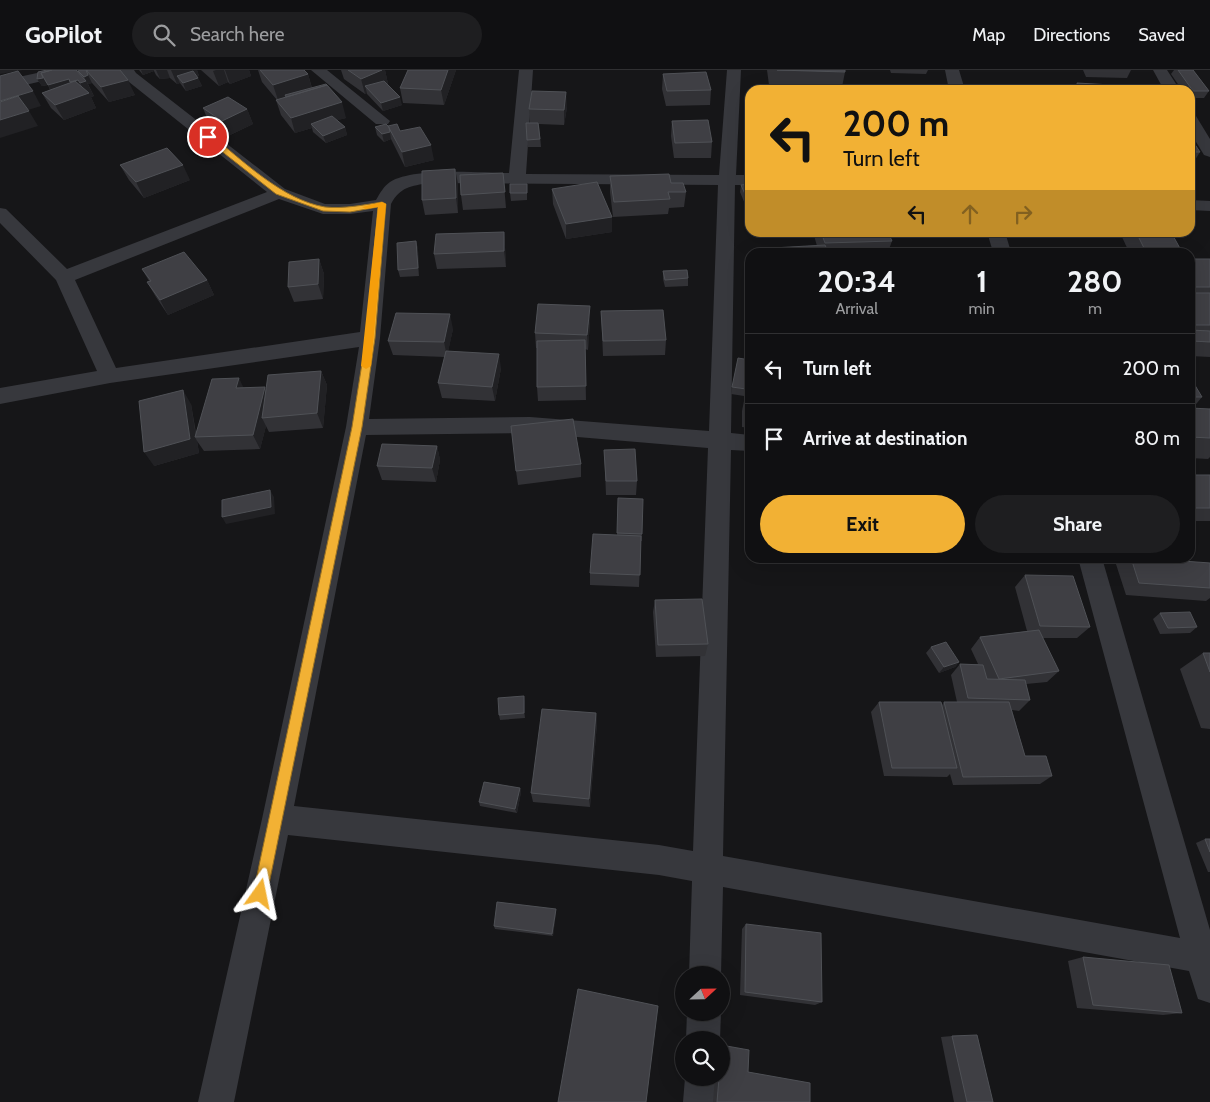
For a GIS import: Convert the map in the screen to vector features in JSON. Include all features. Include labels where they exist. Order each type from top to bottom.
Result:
[{"type":"street","points":[[0,86],[71,70]]},
{"type":"street","points":[[126,70],[129,75],[278,193],[323,209],[350,209],[382,204]]},
{"type":"street","points":[[318,70],[382,121]]},
{"type":"street","points":[[517,178],[526,70]]},
{"type":"street","points":[[705,966],[721,441],[738,180],[734,70]]},
{"type":"street","points":[[952,70],[956,85]]},
{"type":"street","points":[[1160,70],[1169,85]]},
{"type":"street","points":[[1195,127],[1210,152]]},
{"type":"street","points":[[216,1102],[277,819],[357,427],[370,338],[382,204],[394,186],[429,178],[738,180]]},
{"type":"street","points":[[64,277],[278,193]]},
{"type":"street","points":[[1195,205],[1210,206]]},
{"type":"street","points":[[0,213],[64,277],[110,376]]},
{"type":"street","points":[[0,396],[110,376],[370,338]]},
{"type":"street","points":[[357,427],[530,425],[745,443]]},
{"type":"street","points":[[277,819],[660,860],[1207,968],[1091,563]]},
{"type":"street","points":[[701,1102],[702,1086]]},
{"type":"building","points":[[52,70],[41,73],[43,78],[37,79],[38,72]]},
{"type":"building","points":[[52,70],[76,70],[86,81],[80,83],[78,80],[70,82],[69,79],[48,85],[41,73]]},
{"type":"building","points":[[86,70],[88,75],[84,77],[78,71]]},
{"type":"building","points":[[86,70],[120,70],[128,80],[101,87]]},
{"type":"building","points":[[260,70],[304,70],[308,74],[273,85]]},
{"type":"building","points":[[348,70],[382,70],[361,79]]},
{"type":"building","points":[[408,70],[448,70],[441,90],[400,88]]},
{"type":"building","points":[[777,70],[845,70],[845,72]]},
{"type":"building","points":[[1178,70],[1193,70],[1209,91],[1195,91],[1195,85],[1189,85]]},
{"type":"building","points":[[18,71],[33,91],[0,101],[0,76]]},
{"type":"building","points":[[193,71],[198,78],[183,83],[177,76]]},
{"type":"building","points":[[706,72],[711,90],[667,91],[663,74]]},
{"type":"building","points":[[75,81],[89,93],[55,105],[42,93]]},
{"type":"building","points":[[384,81],[400,97],[381,103],[365,86]]},
{"type":"building","points":[[1077,83],[1111,85],[1078,85]]},
{"type":"building","points":[[326,84],[286,97],[285,95]]},
{"type":"building","points":[[327,85],[342,102],[291,118],[276,100]]},
{"type":"building","points":[[532,91],[566,92],[564,110],[529,109]]},
{"type":"building","points":[[18,96],[29,111],[0,120],[0,102]]},
{"type":"building","points":[[228,97],[247,109],[222,121],[203,108]]},
{"type":"building","points":[[332,116],[345,127],[323,136],[311,124]]},
{"type":"building","points":[[708,120],[712,142],[675,143],[672,121]]},
{"type":"building","points":[[526,123],[538,123],[540,139],[527,140]]},
{"type":"building","points":[[386,124],[390,132],[382,134],[375,127]]},
{"type":"building","points":[[397,124],[400,131],[420,127],[431,145],[402,152],[388,126]]},
{"type":"building","points":[[1195,144],[1200,152],[1195,152]]},
{"type":"building","points":[[167,148],[183,165],[136,182],[120,165]]},
{"type":"building","points":[[455,169],[456,198],[422,200],[422,171]]},
{"type":"building","points":[[503,173],[505,192],[461,195],[460,175]]},
{"type":"building","points":[[669,174],[671,183],[683,183],[686,192],[668,192],[670,199],[614,202],[610,176]]},
{"type":"building","points":[[597,182],[612,217],[566,224],[552,189]]},
{"type":"building","points":[[510,184],[527,184],[527,193],[510,193]]},
{"type":"building","points":[[741,185],[745,185],[745,194]]},
{"type":"building","points":[[504,232],[504,251],[434,254],[436,234]]},
{"type":"building","points":[[823,237],[890,237],[892,241],[825,243]]},
{"type":"building","points":[[1138,237],[1174,237],[1180,248],[1144,248]]},
{"type":"building","points":[[416,241],[418,268],[398,270],[397,243]]},
{"type":"building","points":[[825,245],[826,248],[772,248]]},
{"type":"building","points":[[184,252],[207,280],[160,300],[147,282],[151,281],[142,269]]},
{"type":"building","points":[[319,259],[318,284],[288,287],[289,262]]},
{"type":"building","points":[[1195,259],[1210,259],[1210,287],[1195,287]]},
{"type":"building","points":[[687,270],[688,278],[665,280],[663,271]]},
{"type":"building","points":[[1195,293],[1210,293],[1210,325],[1195,325]]},
{"type":"building","points":[[538,304],[590,306],[587,335],[535,333]]},
{"type":"building","points":[[663,310],[666,340],[603,341],[601,311]]},
{"type":"building","points":[[396,313],[450,314],[444,342],[388,341]]},
{"type":"building","points":[[1195,330],[1210,331],[1210,342],[1195,341]]},
{"type":"building","points":[[585,340],[586,386],[537,387],[537,341]]},
{"type":"building","points":[[446,351],[499,354],[492,387],[438,383]]},
{"type":"building","points":[[738,358],[745,359],[745,389],[732,387]]},
{"type":"building","points":[[321,371],[317,413],[262,418],[268,375]]},
{"type":"building","points":[[239,378],[236,388],[265,387],[253,435],[195,437],[212,379]]},
{"type":"building","points":[[1195,385],[1202,397],[1195,397]]},
{"type":"building","points":[[183,390],[190,439],[144,452],[139,401]]},
{"type":"building","points":[[1195,408],[1210,409],[1210,438],[1195,437]]},
{"type":"building","points":[[573,419],[581,464],[516,471],[511,426]]},
{"type":"building","points":[[382,444],[437,446],[432,468],[377,466]]},
{"type":"building","points":[[635,449],[637,481],[606,481],[604,450]]},
{"type":"building","points":[[1195,475],[1210,475],[1210,508],[1195,508]]},
{"type":"building","points":[[270,490],[271,507],[222,517],[222,500]]},
{"type":"building","points":[[618,498],[643,499],[642,534],[617,533]]},
{"type":"building","points":[[593,534],[641,536],[640,575],[590,573]]},
{"type":"building","points":[[1133,563],[1210,563],[1210,588],[1139,583]]},
{"type":"building","points":[[1025,575],[1073,576],[1090,627],[1040,626]]},
{"type":"building","points":[[702,599],[708,644],[658,645],[655,600]]},
{"type":"building","points":[[1190,612],[1197,627],[1168,628],[1160,613]]},
{"type":"building","points":[[1039,630],[1059,671],[999,679],[980,637]]},
{"type":"building","points":[[946,642],[959,662],[944,667],[931,647]]},
{"type":"building","points":[[1203,653],[1210,653],[1210,672]]},
{"type":"building","points":[[960,664],[983,665],[987,679],[1025,680],[1030,700],[968,698]]},
{"type":"building","points":[[524,696],[524,713],[499,715],[498,698]]},
{"type":"building","points":[[879,702],[941,702],[957,768],[892,768]]},
{"type":"building","points":[[944,702],[1009,702],[1025,756],[1046,756],[1052,776],[963,777]]},
{"type":"building","points":[[542,709],[596,713],[589,799],[531,793]]},
{"type":"building","points":[[484,782],[520,788],[515,809],[479,802]]},
{"type":"building","points":[[1205,839],[1210,839],[1210,852]]},
{"type":"building","points":[[497,902],[556,909],[552,934],[494,926]]},
{"type":"building","points":[[746,924],[821,933],[822,1002],[745,992]]},
{"type":"building","points":[[1083,957],[1169,965],[1182,1013],[1093,1005]]},
{"type":"building","points":[[578,989],[658,1006],[646,1102],[558,1102]]},
{"type":"building","points":[[977,1035],[993,1102],[967,1102],[952,1036]]},
{"type":"building","points":[[730,1047],[749,1050],[748,1072],[810,1083],[810,1102],[717,1102],[718,1086],[730,1086]]},
{"type":"slow traffic","points":[[366,207],[382,204],[366,366]]},
{"type":"route","points":[[208,137],[278,193],[323,209],[350,209],[382,204],[370,338],[357,427],[260,894]]}]
